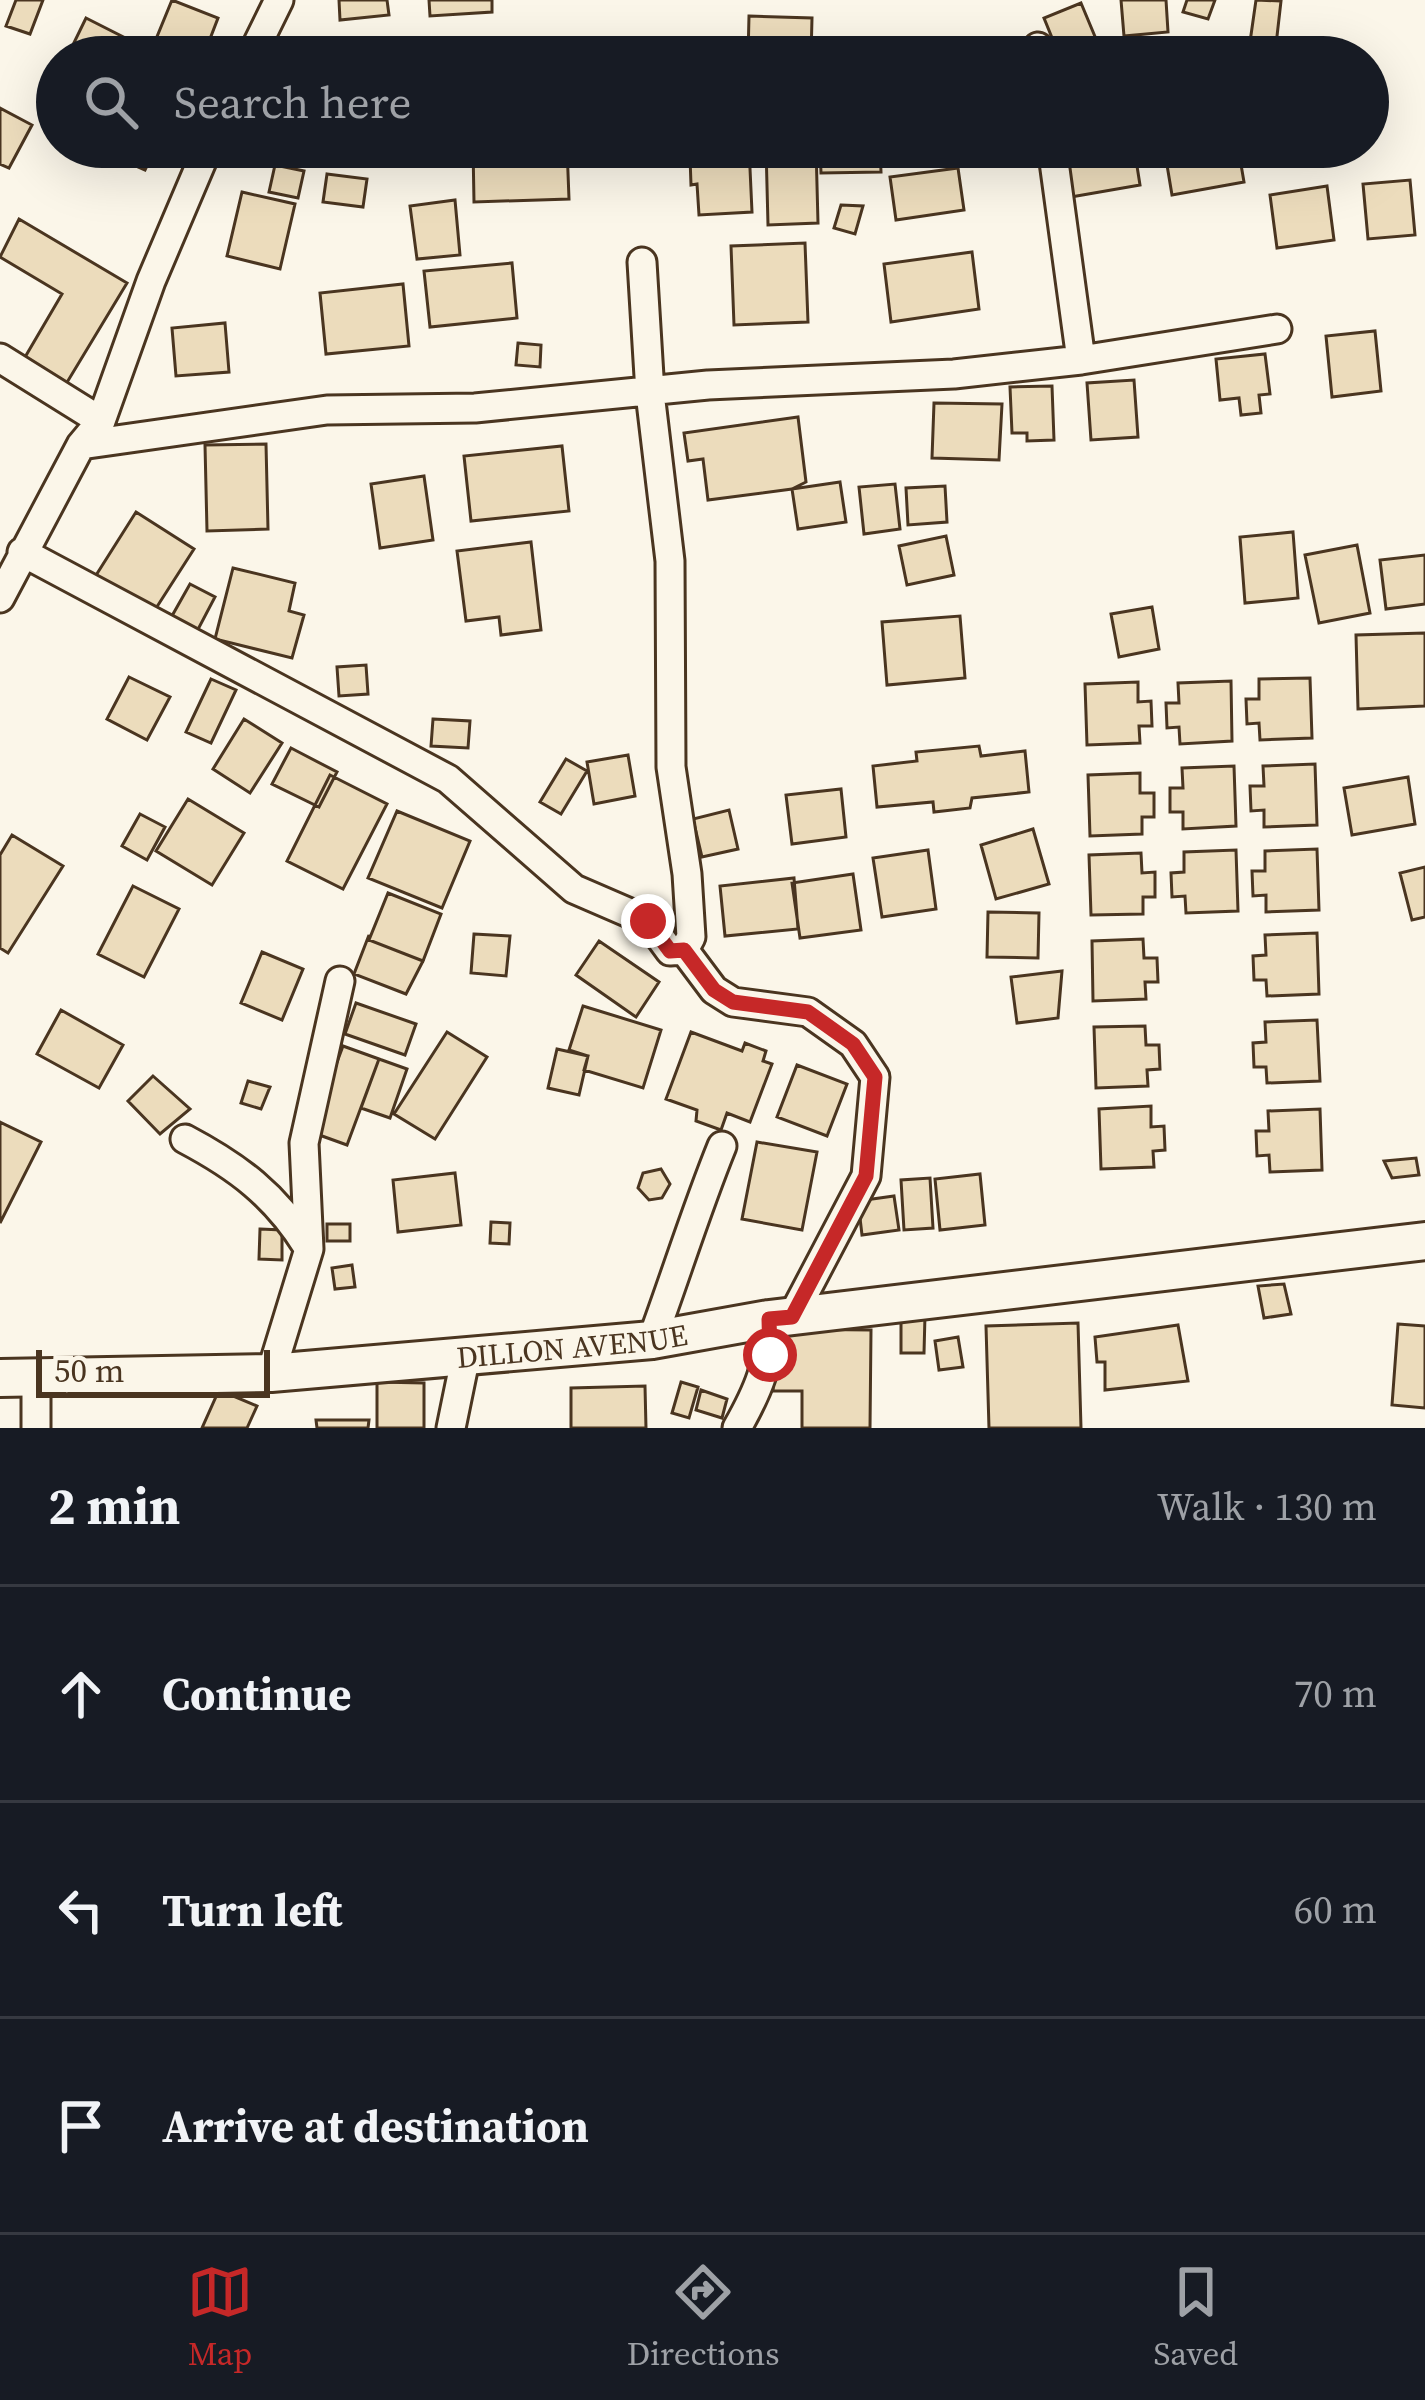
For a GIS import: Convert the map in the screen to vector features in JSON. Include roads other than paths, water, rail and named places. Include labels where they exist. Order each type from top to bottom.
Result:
[{"type":"street","points":[[261,36],[279,0]]},
{"type":"street","points":[[0,598],[81,446],[101,421],[151,281],[199,168]]},
{"type":"street","points":[[1055,168],[1081,360]]},
{"type":"street","points":[[642,262],[650,392],[670,562],[671,766],[692,937],[684,950]]},
{"type":"street","points":[[81,446],[326,410],[475,408],[708,386],[954,374],[1081,360],[1277,329]]},
{"type":"street","points":[[0,358],[101,421]]},
{"type":"street","points":[[22,552],[448,779],[574,890],[648,921],[670,951],[684,950]]},
{"type":"street","points":[[684,950],[714,990],[733,1002],[808,1012],[853,1044],[875,1077],[866,1176],[781,1318],[756,1395],[737,1428]]},
{"type":"street","points":[[271,1373],[309,1249],[304,1143],[340,981]]},
{"type":"street","points":[[185,1138],[258,1183],[285,1210],[309,1249]]},
{"type":"street","points":[[652,1340],[689,1223],[722,1146]]},
{"type":"street","name":"DILLON AVENUE","points":[[18,1378],[271,1373],[652,1340],[781,1318],[1425,1241]]},
{"type":"street","points":[[451,1428],[466,1355]]},
{"type":"street","points":[[18,1378],[36,1428]]}]
